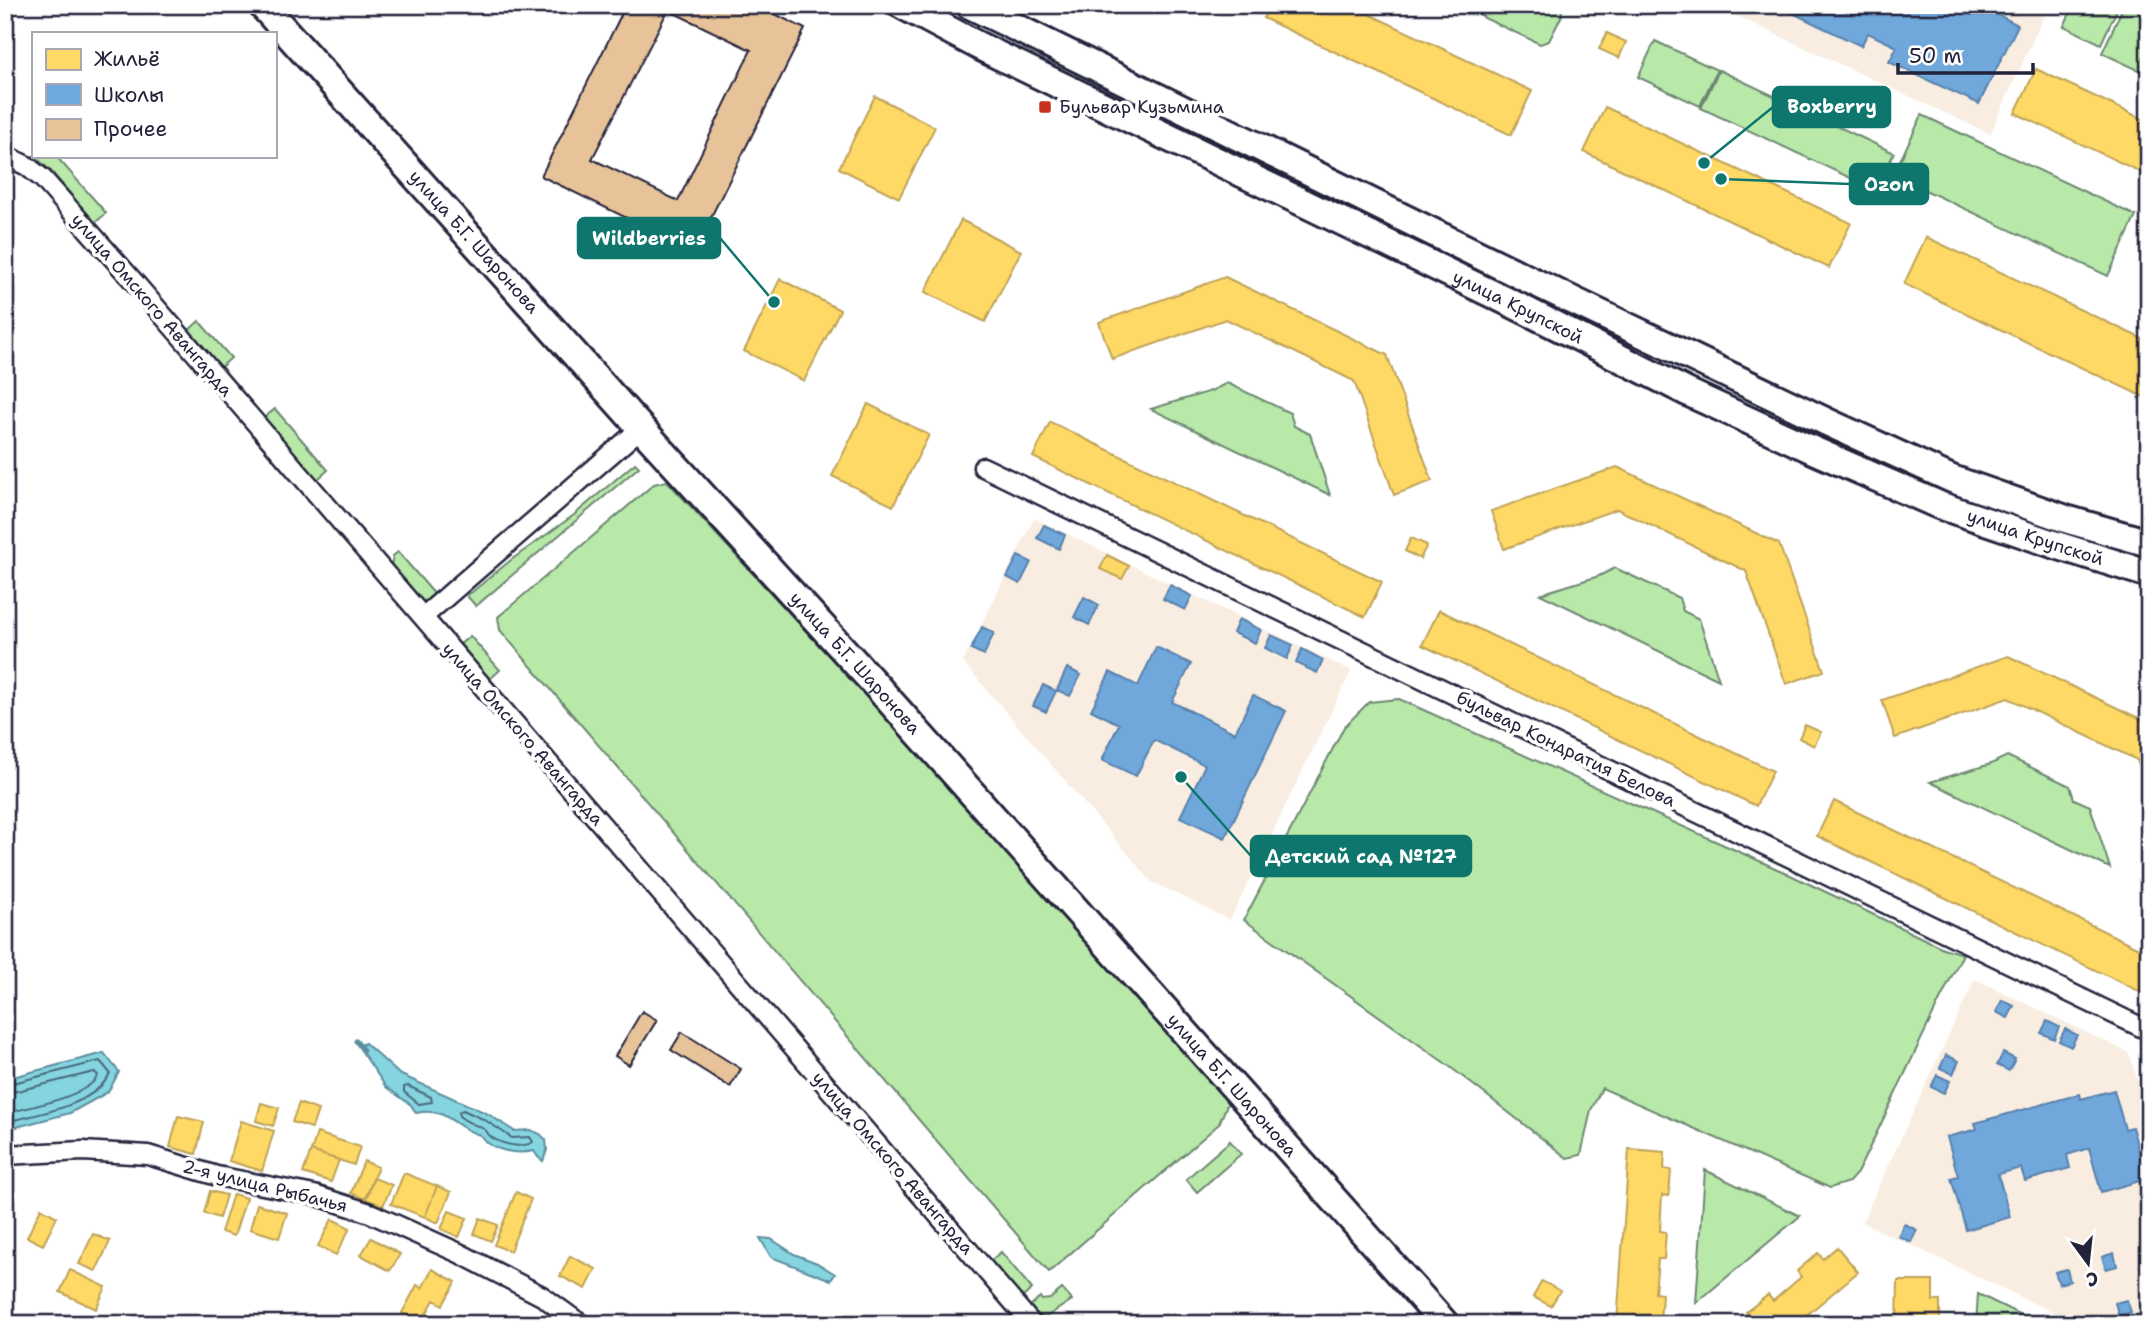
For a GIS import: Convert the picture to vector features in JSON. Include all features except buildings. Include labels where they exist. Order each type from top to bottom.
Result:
[{"type":"main road","name":"улица Б.Г. Шаронова","points":[[262,5],[899,711],[1446,1324]]},
{"type":"main road","name":"улица Крупской","points":[[902,5],[979,46],[1503,299],[1687,392],[1813,450],[1939,505],[2149,574]]},
{"type":"main road","name":"улица Крупской","points":[[970,5],[1528,279],[1852,433],[1952,478],[2069,520],[2149,543]]},
{"type":"street","name":"улица Омского Авангарда","points":[[5,155],[27,166],[43,179],[1032,1324]]},
{"type":"street","points":[[423,617],[641,428]]},
{"type":"street","name":"бульвар Кондратия Белова","points":[[983,467],[2149,1031]]},
{"type":"street","name":"2-я улица Рыбачья","points":[[5,1155],[83,1151],[148,1155],[217,1176],[314,1195],[370,1213],[460,1253],[542,1296],[581,1324]]},
{"type":"shaded area","points":[[1713,5],[2049,5],[1990,134]]},
{"type":"shaded area","points":[[1034,518],[1351,671],[1230,920],[1152,882],[963,662]]},
{"type":"shaded area","points":[[1975,979],[2129,1053],[2149,1119],[2149,1324],[2078,1324],[1862,1222]]},
{"type":"green space","points":[[1478,5],[1561,5],[1562,15],[1549,41],[1540,44],[1484,18]]},
{"type":"green space","points":[[2074,5],[2119,5],[2101,44],[2064,26]]},
{"type":"green space","points":[[2124,5],[2149,5],[2149,75],[2102,53]]},
{"type":"green space","points":[[1655,41],[1717,70],[1700,106],[1638,77]]},
{"type":"green space","points":[[1719,70],[1894,153],[1876,190],[1701,108]]},
{"type":"green space","points":[[1922,115],[2136,216],[2108,276],[1893,175]]},
{"type":"green space","points":[[36,158],[58,158],[106,213],[95,223],[50,170]]},
{"type":"green space","points":[[199,321],[231,358],[220,368],[188,331]]},
{"type":"green space","points":[[1227,383],[1290,413],[1294,426],[1310,434],[1330,495],[1151,409],[1211,391]]},
{"type":"green space","points":[[275,409],[328,470],[317,480],[264,418]]},
{"type":"green space","points":[[635,463],[639,467],[476,606],[467,596],[511,560],[574,515]]},
{"type":"green space","points":[[667,481],[915,749],[1229,1100],[1219,1124],[1049,1272],[500,630],[498,617],[654,484]]},
{"type":"green space","points":[[398,552],[436,596],[428,601],[420,600],[391,566],[393,556]]},
{"type":"green space","points":[[1615,568],[1679,598],[1683,611],[1699,619],[1719,680],[1540,594],[1599,576]]},
{"type":"green space","points":[[470,636],[500,670],[489,680],[459,645]]},
{"type":"green space","points":[[1399,699],[1784,872],[1943,948],[1963,954],[1857,1173],[1849,1182],[1830,1188],[1602,1088],[1591,1110],[1581,1155],[1567,1158],[1449,1066],[1244,920],[1344,727],[1369,702]]},
{"type":"green space","points":[[2007,756],[2070,786],[2074,799],[2090,806],[2110,868],[1930,782],[1991,764]]},
{"type":"green space","points":[[1230,1141],[1241,1154],[1197,1192],[1186,1179]]},
{"type":"green space","points":[[1705,1170],[1800,1216],[1696,1303]]},
{"type":"green space","points":[[1001,1252],[1032,1289],[1022,1298],[990,1261]]},
{"type":"green space","points":[[1062,1289],[1072,1300],[1046,1317],[1037,1316],[1029,1307],[1040,1297],[1042,1300],[1050,1299]]},
{"type":"green space","points":[[1978,1294],[2039,1324],[1976,1324]]},
{"type":"water","points":[[365,1043],[399,1074],[488,1114],[514,1131],[531,1130],[540,1134],[546,1140],[547,1150],[543,1161],[534,1151],[512,1152],[497,1148],[480,1135],[436,1112],[416,1113],[411,1105],[386,1087],[358,1046]]},
{"type":"water","points":[[104,1053],[119,1072],[108,1092],[70,1113],[5,1130],[5,1079]]},
{"type":"water","points":[[760,1238],[771,1239],[794,1254],[835,1274],[831,1280],[771,1257]]},
{"type":"waterway","points":[[356,1041],[363,1050]]},
{"type":"place","name":"Бульвар Кузьмина","points":[[1045,107]]},
{"type":"place","name":"Boxberry","points":[[1704,163]]},
{"type":"place","name":"Ozon","points":[[1721,179]]},
{"type":"place","name":"Wildberries","points":[[774,302]]},
{"type":"place","name":"Детский сад №127","points":[[1181,777]]}]
